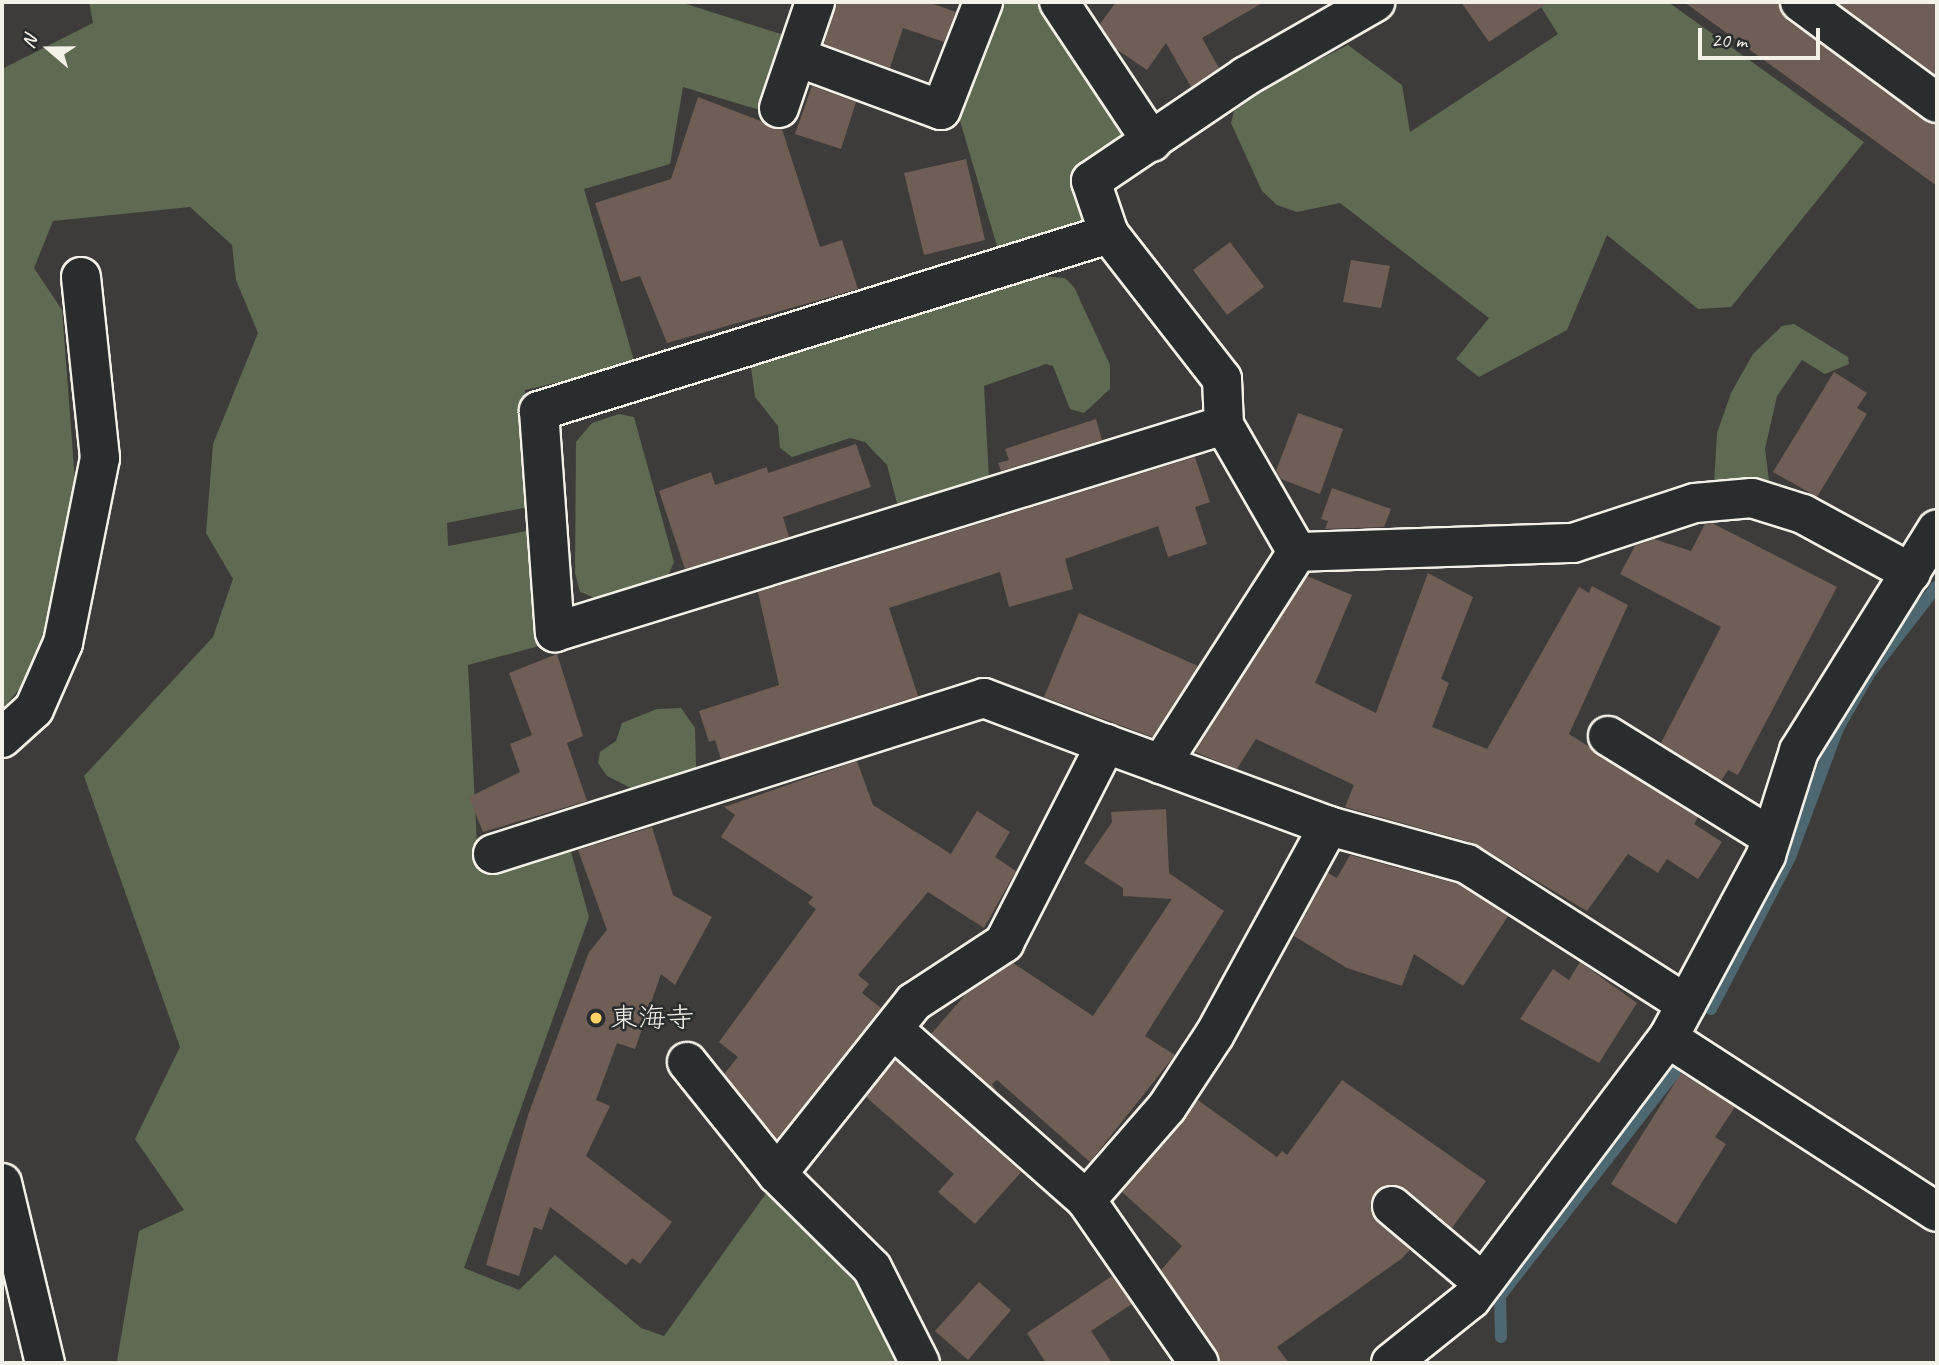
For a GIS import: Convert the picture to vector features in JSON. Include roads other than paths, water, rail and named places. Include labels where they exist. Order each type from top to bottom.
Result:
[{"type":"street","points":[[779,108],[815,2]]},
{"type":"street","points":[[797,57],[941,110],[982,2]]},
{"type":"street","points":[[1059,2],[1152,142]]},
{"type":"street","points":[[1297,552],[1224,425],[1222,379],[1110,234],[1091,181],[1246,76],[1375,2]]},
{"type":"street","points":[[1800,2],[1937,103]]},
{"type":"street","points":[[1110,234],[539,411],[555,632],[1224,425]]},
{"type":"street","points":[[2,738],[34,709],[63,643],[100,458],[81,277]]},
{"type":"street","points":[[1297,552],[1573,542],[1695,503],[1752,498],[1803,514],[1911,573]]},
{"type":"street","points":[[1391,1363],[1483,1283],[1668,1038],[1772,837],[1799,751],[1852,658],[1911,573],[1937,529]]},
{"type":"street","points":[[1161,764],[1297,552]]},
{"type":"street","points":[[493,854],[984,698],[1329,826],[1467,864],[1686,1004]]},
{"type":"street","points":[[1608,736],[1772,837]]},
{"type":"street","points":[[777,1174],[915,1002],[1004,943],[1105,744]]},
{"type":"street","points":[[1086,1200],[1167,1107],[1215,1034],[1329,826]]},
{"type":"street","points":[[893,1029],[1086,1200],[1199,1363]]},
{"type":"street","points":[[1668,1038],[1937,1212]]},
{"type":"street","points":[[687,1062],[777,1174],[872,1268],[920,1363]]},
{"type":"street","points":[[2,1183],[45,1363]]},
{"type":"street","points":[[1392,1206],[1483,1283]]},
{"type":"waterway","points":[[1711,1009],[1790,857],[1838,728],[1869,674],[1937,586]]},
{"type":"waterway","points":[[1501,1337],[1500,1296],[1675,1072]]},
{"type":"place","name":"東海寺","points":[[596,1018]]}]
